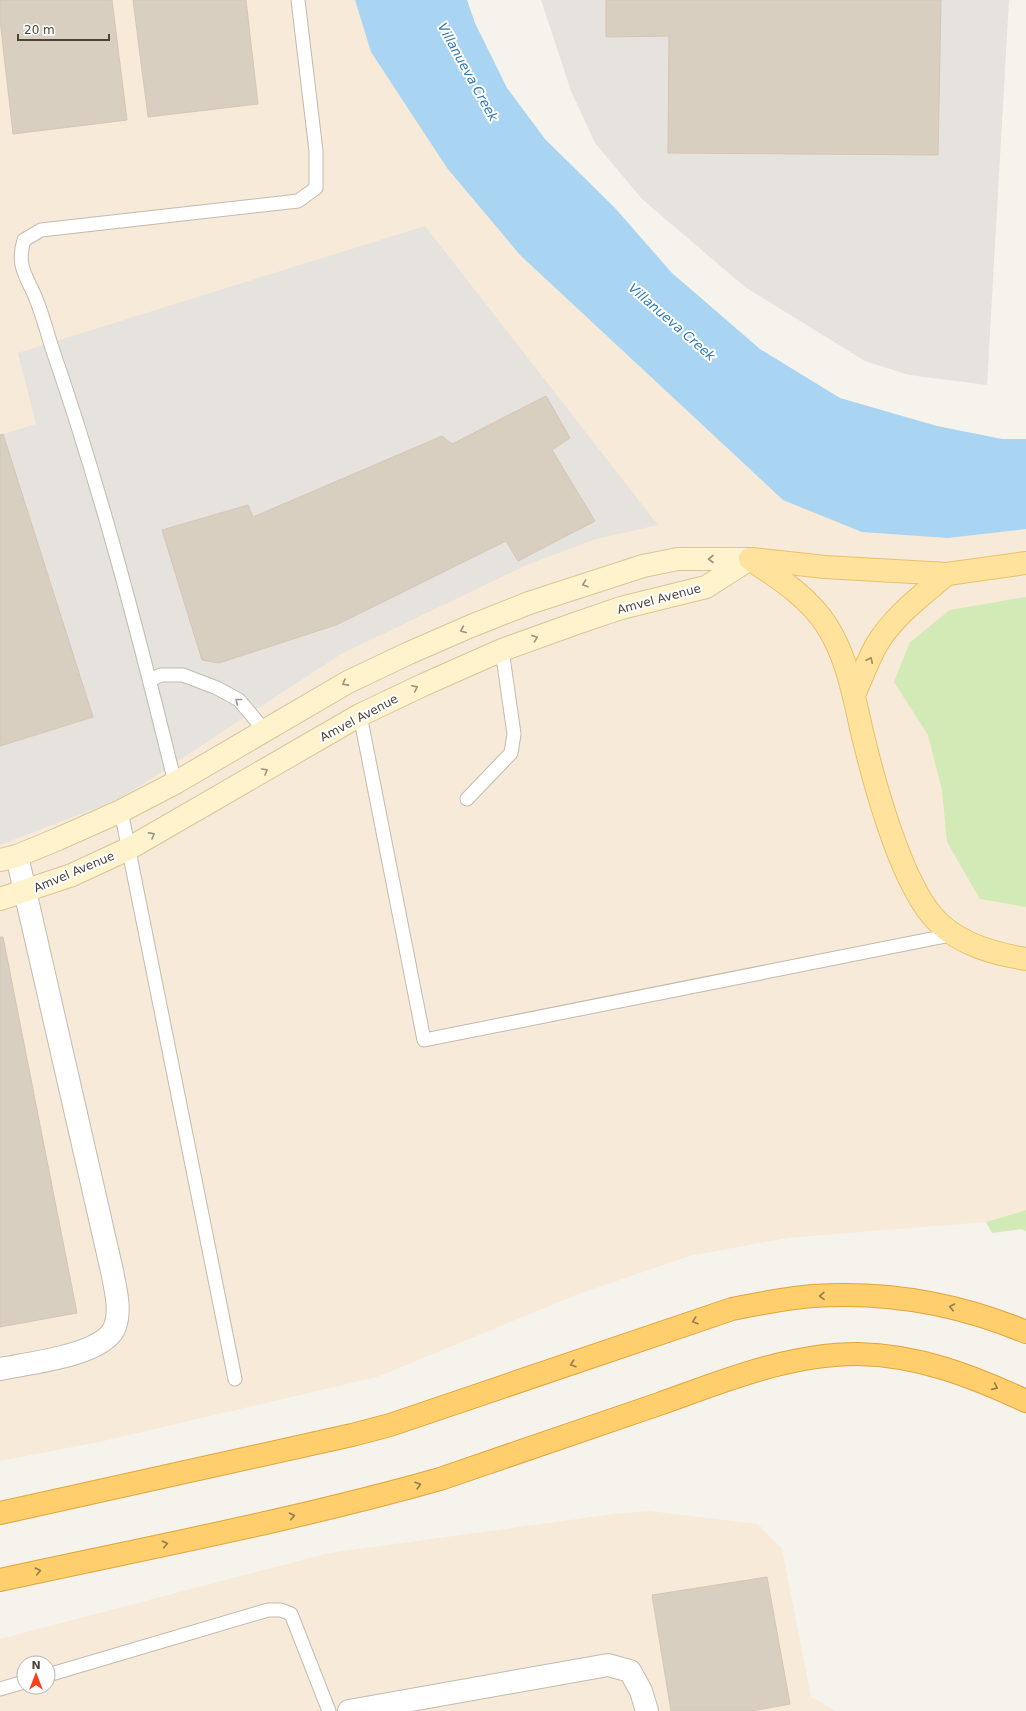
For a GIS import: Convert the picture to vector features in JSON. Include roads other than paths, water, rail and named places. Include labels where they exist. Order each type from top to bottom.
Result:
[{"type":"highway","points":[[0,1513],[360,1433],[462,1402],[732,1310],[772,1301],[813,1296],[859,1295],[898,1298],[933,1303],[971,1312],[1026,1332]]},
{"type":"highway","points":[[0,1580],[335,1507],[400,1490],[440,1479],[750,1371],[811,1358],[858,1354],[909,1359],[938,1365],[964,1374],[1026,1401]]},
{"type":"main road","points":[[8,858],[121,811],[175,783],[354,678],[409,653],[529,603],[616,573],[678,559],[750,559],[825,567],[947,574],[1026,563]]},
{"type":"main road","points":[[750,559],[789,586],[807,601],[818,614],[834,638],[854,695],[875,780],[906,871],[928,911],[938,923],[975,946],[1026,959]]},
{"type":"main road","name":"Amvel Avenue","points":[[0,899],[25,892],[72,875],[128,849],[360,716],[423,685],[502,650],[621,608],[706,587],[750,559]]},
{"type":"main road","points":[[854,695],[877,645],[914,601],[947,574]]},
{"type":"street","points":[[0,1369],[78,1352],[98,1345],[114,1329],[117,1316],[117,1302],[112,1271],[25,892],[8,858]]},
{"type":"street","points":[[349,1711],[608,1665],[630,1671],[641,1691],[647,1711]]},
{"type":"lane","points":[[175,783],[150,680],[83,440],[34,294],[23,270],[20,252],[24,240],[41,230],[298,201],[316,188],[316,151],[298,0]]},
{"type":"lane","points":[[467,800],[511,753],[514,734],[502,650]]},
{"type":"lane","points":[[150,680],[161,675],[183,675],[217,688],[239,700],[264,730]]},
{"type":"lane","points":[[360,716],[424,1040],[956,934]]},
{"type":"lane","points":[[121,811],[235,1379]]},
{"type":"lane","points":[[56,1673],[268,1610],[281,1610],[291,1614],[329,1711]]},
{"type":"lane","points":[[0,1689],[16,1684]]},
{"type":"water","name":"Villanueva Creek","points":[[355,0],[467,0],[475,23],[507,88],[545,139],[615,208],[672,273],[760,349],[840,398],[937,426],[1002,439],[1026,439],[1026,529],[948,538],[862,532],[783,500],[520,255],[447,168],[371,52]]}]
